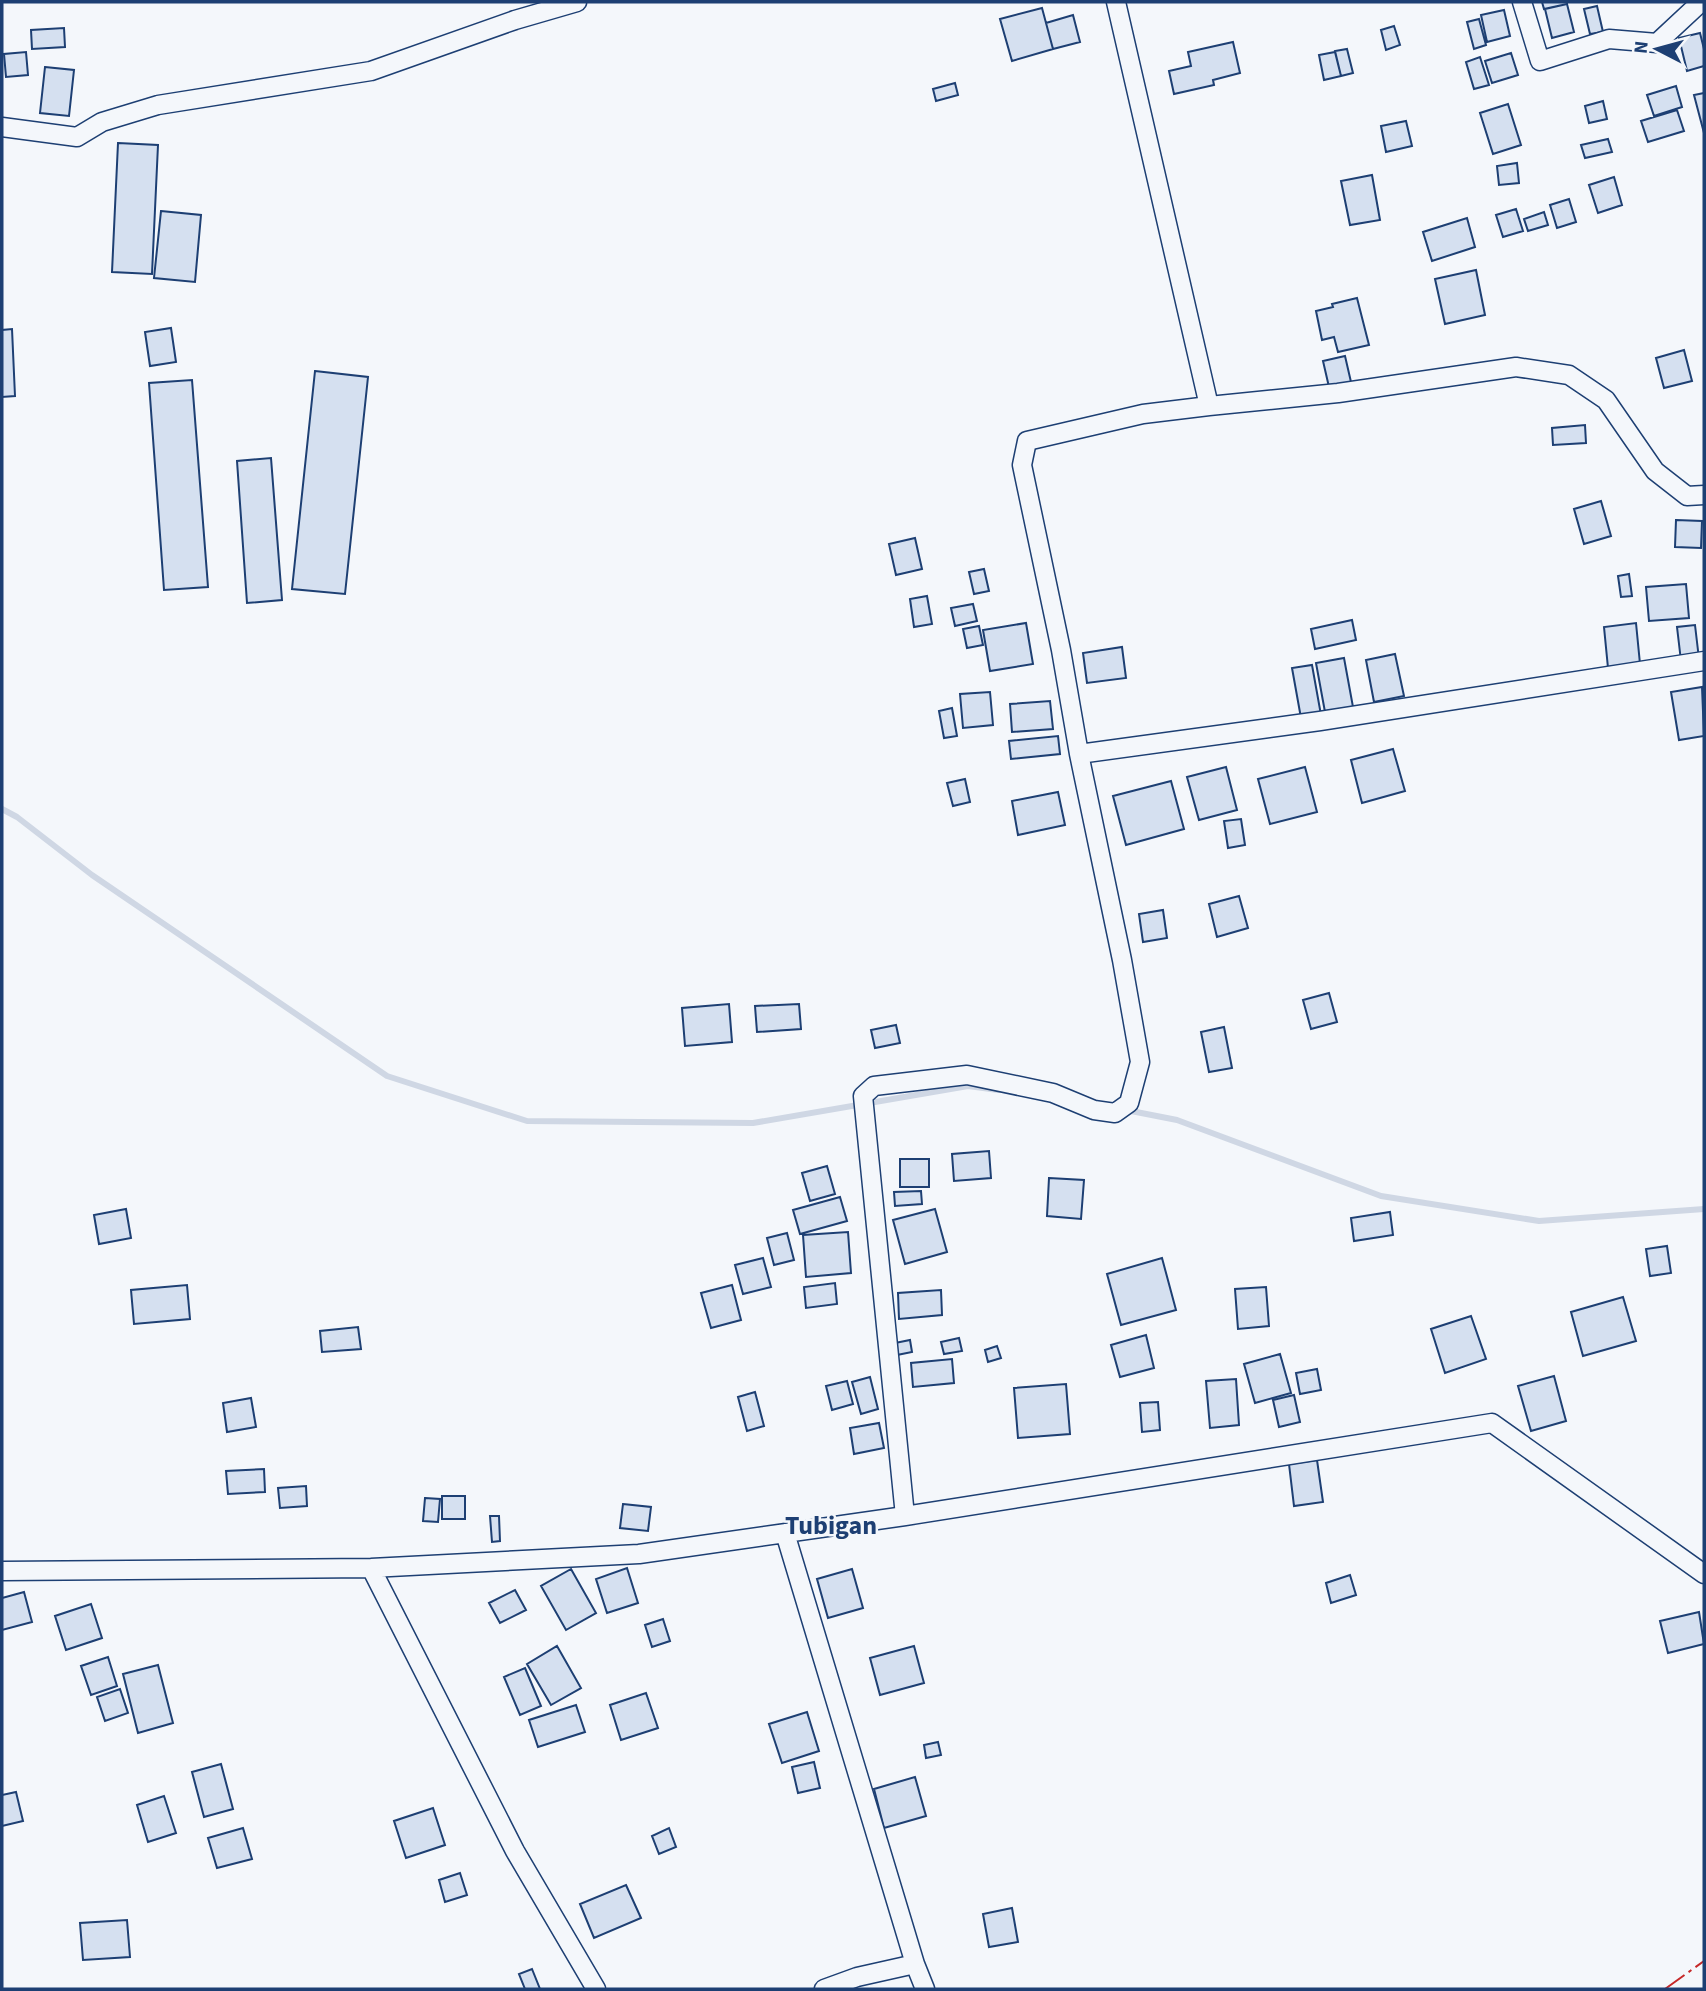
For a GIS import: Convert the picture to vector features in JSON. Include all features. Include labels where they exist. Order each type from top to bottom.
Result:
[{"type":"street","points":[[2,127],[77,137],[102,122],[158,105],[371,71],[515,20],[578,2]]},
{"type":"street","points":[[1116,2],[1209,406]]},
{"type":"street","points":[[1522,2],[1540,61],[1609,39],[1657,43],[1701,2]]},
{"type":"street","points":[[905,1516],[863,1096],[874,1086],[967,1076],[1053,1093],[1094,1110],[1115,1113],[1129,1103],[1140,1062],[1061,650],[1022,465],[1027,441],[1143,414],[1338,393],[1516,367],[1569,375],[1606,400],[1655,471],[1687,496],[1704,495]]},
{"type":"street","points":[[1079,754],[1320,721],[1704,661]]},
{"type":"street","points":[[2,1572],[371,1568],[639,1555],[905,1516],[1492,1423],[1704,1574]]},
{"type":"street","points":[[785,1533],[915,1964],[925,1989]]},
{"type":"street","points":[[371,1568],[515,1851],[596,1989]]},
{"type":"street","points":[[824,1989],[857,1977],[915,1964]]},
{"type":"building","points":[[1542,2],[1567,2],[1567,4],[1544,9]]},
{"type":"building","points":[[1567,4],[1574,32],[1552,38],[1545,9]]},
{"type":"building","points":[[1597,6],[1603,32],[1590,34],[1584,9]]},
{"type":"building","points":[[1042,8],[1053,49],[1012,61],[1000,19]]},
{"type":"building","points":[[1504,10],[1510,36],[1487,42],[1481,15]]},
{"type":"building","points":[[1073,15],[1080,42],[1053,49],[1046,23]]},
{"type":"building","points":[[1479,19],[1486,45],[1474,49],[1467,22]]},
{"type":"building","points":[[1394,26],[1400,45],[1386,50],[1381,30]]},
{"type":"building","points":[[64,28],[65,47],[32,49],[31,30]]},
{"type":"building","points":[[1700,33],[1704,66],[1687,71],[1679,38]]},
{"type":"building","points":[[1233,42],[1240,73],[1213,80],[1214,85],[1174,94],[1169,71],[1191,66],[1188,52]]},
{"type":"building","points":[[1347,49],[1353,73],[1341,76],[1335,51]]},
{"type":"building","points":[[26,52],[28,75],[6,77],[4,54]]},
{"type":"building","points":[[1335,52],[1341,76],[1324,80],[1319,55]]},
{"type":"building","points":[[1511,53],[1518,75],[1492,83],[1485,61]]},
{"type":"building","points":[[1480,57],[1489,85],[1474,89],[1466,62]]},
{"type":"building","points":[[45,67],[74,70],[69,116],[40,113]]},
{"type":"building","points":[[955,83],[958,95],[936,101],[933,89]]},
{"type":"building","points":[[1676,86],[1682,107],[1654,116],[1647,95]]},
{"type":"building","points":[[1704,93],[1704,133],[1694,95]]},
{"type":"building","points":[[1603,101],[1607,119],[1589,123],[1585,106]]},
{"type":"building","points":[[1508,104],[1521,145],[1493,154],[1480,113]]},
{"type":"building","points":[[1677,110],[1684,131],[1648,142],[1641,121]]},
{"type":"building","points":[[1406,121],[1412,146],[1386,152],[1381,126]]},
{"type":"building","points":[[1608,139],[1612,152],[1585,158],[1581,145]]},
{"type":"building","points":[[118,143],[158,145],[152,274],[112,272]]},
{"type":"building","points":[[1517,163],[1519,183],[1499,185],[1497,166]]},
{"type":"building","points":[[1372,175],[1380,220],[1350,225],[1341,181]]},
{"type":"building","points":[[1614,177],[1622,205],[1598,213],[1589,185]]},
{"type":"building","points":[[1569,199],[1576,222],[1557,228],[1550,205]]},
{"type":"building","points":[[1516,209],[1523,231],[1503,237],[1496,215]]},
{"type":"building","points":[[161,211],[201,215],[195,282],[154,278]]},
{"type":"building","points":[[1544,212],[1548,225],[1528,231],[1524,219]]},
{"type":"building","points":[[1467,218],[1475,247],[1432,261],[1423,232]]},
{"type":"building","points":[[1476,270],[1485,315],[1445,324],[1435,279]]},
{"type":"building","points":[[1357,298],[1369,345],[1338,352],[1334,337],[1322,340],[1316,311]]},
{"type":"building","points":[[171,328],[176,362],[150,366],[145,332]]},
{"type":"building","points":[[12,329],[15,396],[2,397],[2,330]]},
{"type":"building","points":[[1684,350],[1692,381],[1664,388],[1656,358]]},
{"type":"building","points":[[1345,356],[1351,382],[1329,387],[1323,361]]},
{"type":"building","points":[[315,371],[368,377],[345,594],[292,589]]},
{"type":"building","points":[[192,380],[208,587],[164,590],[149,383]]},
{"type":"building","points":[[1585,425],[1586,443],[1553,445],[1552,428]]},
{"type":"building","points":[[271,458],[282,600],[247,603],[237,461]]},
{"type":"building","points":[[1601,501],[1611,536],[1584,544],[1574,509]]},
{"type":"building","points":[[1676,520],[1702,521],[1701,548],[1675,547]]},
{"type":"building","points":[[915,538],[922,569],[896,575],[889,544]]},
{"type":"building","points":[[984,569],[989,591],[974,594],[969,572]]},
{"type":"building","points":[[1629,574],[1632,596],[1621,597],[1618,576]]},
{"type":"building","points":[[1686,584],[1689,618],[1649,621],[1646,587]]},
{"type":"building","points":[[927,596],[932,624],[914,627],[910,599]]},
{"type":"building","points":[[973,604],[977,621],[955,626],[951,608]]},
{"type":"building","points":[[1352,620],[1356,640],[1315,649],[1311,629]]},
{"type":"building","points":[[1026,623],[1033,664],[990,671],[983,630]]},
{"type":"building","points":[[1636,623],[1640,664],[1608,668],[1604,627]]},
{"type":"building","points":[[1695,625],[1699,659],[1681,661],[1677,627]]},
{"type":"building","points":[[979,626],[983,645],[967,648],[963,629]]},
{"type":"building","points":[[1122,647],[1126,678],[1087,683],[1083,653]]},
{"type":"building","points":[[1395,654],[1404,696],[1374,702],[1366,660]]},
{"type":"building","points":[[1344,658],[1353,707],[1325,712],[1316,663]]},
{"type":"building","points":[[1312,665],[1321,715],[1301,718],[1292,668]]},
{"type":"building","points":[[1702,687],[1704,736],[1679,740],[1671,692]]},
{"type":"building","points":[[990,692],[993,725],[963,728],[960,694]]},
{"type":"building","points":[[1050,701],[1053,729],[1012,732],[1010,704]]},
{"type":"building","points":[[952,708],[957,736],[944,738],[939,711]]},
{"type":"building","points":[[1058,736],[1060,754],[1011,759],[1009,741]]},
{"type":"building","points":[[1393,749],[1405,791],[1362,803],[1351,760]]},
{"type":"building","points":[[1226,767],[1237,810],[1199,820],[1187,777]]},
{"type":"building","points":[[1305,767],[1317,812],[1270,824],[1258,779]]},
{"type":"building","points":[[965,779],[970,802],[953,806],[947,783]]},
{"type":"building","points":[[1171,781],[1184,829],[1126,845],[1113,796]]},
{"type":"building","points":[[1058,792],[1065,825],[1018,835],[1012,801]]},
{"type":"building","points":[[1241,819],[1245,845],[1228,848],[1224,821]]},
{"type":"building","points":[[1239,896],[1248,928],[1217,937],[1209,904]]},
{"type":"building","points":[[1163,910],[1167,938],[1143,942],[1139,914]]},
{"type":"building","points":[[1329,993],[1337,1022],[1311,1029],[1303,1000]]},
{"type":"building","points":[[729,1004],[732,1042],[685,1046],[682,1008]]},
{"type":"building","points":[[799,1004],[801,1029],[757,1032],[755,1006]]},
{"type":"building","points":[[896,1025],[900,1043],[875,1048],[871,1030]]},
{"type":"building","points":[[1224,1027],[1232,1068],[1209,1072],[1201,1032]]},
{"type":"building","points":[[989,1151],[991,1178],[954,1181],[952,1154]]},
{"type":"building","points":[[900,1159],[929,1159],[929,1187],[900,1187]]},
{"type":"building","points":[[827,1166],[835,1194],[810,1201],[802,1173]]},
{"type":"building","points":[[1049,1178],[1084,1180],[1081,1219],[1047,1216]]},
{"type":"building","points":[[921,1191],[922,1204],[895,1206],[894,1192]]},
{"type":"building","points":[[840,1197],[847,1221],[800,1234],[793,1210]]},
{"type":"building","points":[[126,1209],[131,1238],[99,1244],[94,1215]]},
{"type":"building","points":[[935,1209],[947,1252],[905,1264],[893,1220]]},
{"type":"building","points":[[1390,1212],[1393,1235],[1354,1241],[1351,1218]]},
{"type":"building","points":[[848,1232],[851,1273],[806,1277],[803,1235]]},
{"type":"building","points":[[787,1233],[794,1260],[774,1265],[767,1238]]},
{"type":"building","points":[[1667,1246],[1671,1273],[1650,1276],[1646,1249]]},
{"type":"building","points":[[763,1258],[771,1287],[743,1294],[735,1265]]},
{"type":"building","points":[[1162,1258],[1176,1310],[1121,1325],[1107,1274]]},
{"type":"building","points":[[835,1283],[837,1304],[806,1308],[804,1287]]},
{"type":"building","points":[[187,1285],[190,1319],[134,1324],[131,1290]]},
{"type":"building","points":[[732,1285],[741,1320],[711,1328],[701,1293]]},
{"type":"building","points":[[1266,1287],[1269,1326],[1238,1329],[1235,1289]]},
{"type":"building","points":[[941,1290],[942,1315],[899,1319],[898,1293]]},
{"type":"building","points":[[1623,1297],[1636,1341],[1583,1356],[1571,1312]]},
{"type":"building","points":[[1471,1316],[1486,1359],[1445,1373],[1431,1329]]},
{"type":"building","points":[[358,1327],[361,1349],[322,1352],[320,1331]]},
{"type":"building","points":[[1146,1335],[1154,1368],[1120,1377],[1111,1345]]},
{"type":"building","points":[[959,1338],[962,1351],[944,1354],[941,1342]]},
{"type":"building","points":[[910,1340],[912,1352],[892,1356],[890,1344]]},
{"type":"building","points":[[997,1346],[1001,1358],[988,1362],[985,1350]]},
{"type":"building","points":[[1280,1354],[1291,1393],[1255,1403],[1244,1364]]},
{"type":"building","points":[[952,1359],[954,1383],[913,1387],[911,1363]]},
{"type":"building","points":[[1317,1369],[1321,1390],[1300,1394],[1296,1373]]},
{"type":"building","points":[[1554,1376],[1566,1421],[1531,1431],[1518,1386]]},
{"type":"building","points":[[870,1377],[878,1409],[861,1414],[852,1382]]},
{"type":"building","points":[[1236,1379],[1239,1425],[1210,1428],[1206,1381]]},
{"type":"building","points":[[847,1381],[853,1404],[832,1410],[826,1386]]},
{"type":"building","points":[[1066,1384],[1070,1434],[1018,1438],[1014,1388]]},
{"type":"building","points":[[755,1392],[764,1426],[747,1431],[738,1397]]},
{"type":"building","points":[[1294,1395],[1300,1422],[1279,1427],[1273,1400]]},
{"type":"building","points":[[251,1398],[256,1427],[227,1432],[223,1403]]},
{"type":"building","points":[[1158,1402],[1160,1430],[1142,1432],[1140,1403]]},
{"type":"building","points":[[879,1423],[884,1448],[854,1454],[850,1428]]},
{"type":"building","points":[[1317,1460],[1323,1502],[1294,1506],[1289,1464]]},
{"type":"building","points":[[264,1469],[265,1492],[228,1494],[226,1471]]},
{"type":"building","points":[[306,1486],[307,1506],[280,1508],[278,1488]]},
{"type":"building","points":[[442,1496],[465,1496],[465,1519],[442,1519]]},
{"type":"building","points":[[425,1498],[440,1499],[438,1522],[423,1521]]},
{"type":"building","points":[[623,1504],[651,1507],[648,1531],[620,1528]]},
{"type":"building","points":[[490,1516],[499,1516],[500,1541],[492,1542]]},
{"type":"building","points":[[627,1568],[638,1603],[607,1613],[596,1579]]},
{"type":"building","points":[[571,1569],[596,1613],[566,1630],[541,1586]]},
{"type":"building","points":[[852,1569],[863,1608],[828,1618],[817,1579]]},
{"type":"building","points":[[1350,1575],[1356,1595],[1331,1603],[1326,1583]]},
{"type":"building","points":[[515,1590],[526,1610],[500,1623],[489,1603]]},
{"type":"building","points":[[24,1592],[32,1622],[2,1630],[2,1598]]},
{"type":"building","points":[[91,1604],[102,1638],[66,1650],[55,1616]]},
{"type":"building","points":[[1699,1612],[1704,1644],[1668,1653],[1660,1621]]},
{"type":"building","points":[[663,1619],[670,1641],[652,1647],[645,1625]]},
{"type":"building","points":[[557,1646],[581,1688],[551,1705],[527,1664]]},
{"type":"building","points":[[914,1646],[924,1683],[880,1695],[870,1658]]},
{"type":"building","points":[[108,1657],[117,1686],[91,1695],[81,1666]]},
{"type":"building","points":[[158,1665],[173,1723],[138,1733],[123,1674]]},
{"type":"building","points":[[525,1668],[541,1706],[520,1715],[504,1677]]},
{"type":"building","points":[[120,1689],[128,1713],[105,1721],[97,1697]]},
{"type":"building","points":[[646,1693],[658,1728],[621,1740],[610,1705]]},
{"type":"building","points":[[576,1705],[585,1732],[538,1747],[529,1720]]},
{"type":"building","points":[[807,1712],[819,1751],[782,1763],[769,1724]]},
{"type":"building","points":[[938,1742],[941,1755],[926,1758],[924,1745]]},
{"type":"building","points":[[814,1762],[820,1788],[798,1793],[792,1767]]},
{"type":"building","points":[[221,1764],[233,1809],[204,1817],[192,1772]]},
{"type":"building","points":[[915,1777],[926,1816],[884,1828],[874,1789]]},
{"type":"building","points":[[16,1792],[23,1821],[2,1826],[2,1795]]},
{"type":"building","points":[[164,1796],[176,1833],[148,1842],[137,1805]]},
{"type":"building","points":[[433,1808],[445,1845],[406,1858],[394,1821]]},
{"type":"building","points":[[243,1828],[252,1859],[217,1868],[208,1838]]},
{"type":"building","points":[[669,1828],[676,1847],[659,1854],[652,1836]]},
{"type":"building","points":[[460,1873],[467,1895],[445,1902],[439,1880]]},
{"type":"building","points":[[626,1885],[641,1918],[594,1938],[580,1904]]},
{"type":"building","points":[[1012,1908],[1018,1942],[989,1947],[983,1914]]},
{"type":"building","points":[[127,1920],[130,1957],[83,1960],[80,1923]]},
{"type":"building","points":[[532,1969],[540,1989],[525,1989],[519,1974]]},
{"type":"waterway","points":[[2,809],[17,817],[92,875],[387,1076],[527,1121],[753,1123],[968,1086],[998,1090]]},
{"type":"waterway","points":[[1126,1110],[1177,1120],[1381,1196],[1539,1221],[1704,1209]]},
{"type":"power","points":[[1665,1989],[1704,1961]]},
{"type":"district","name":"Tubigan","points":[[831,1525]]}]
